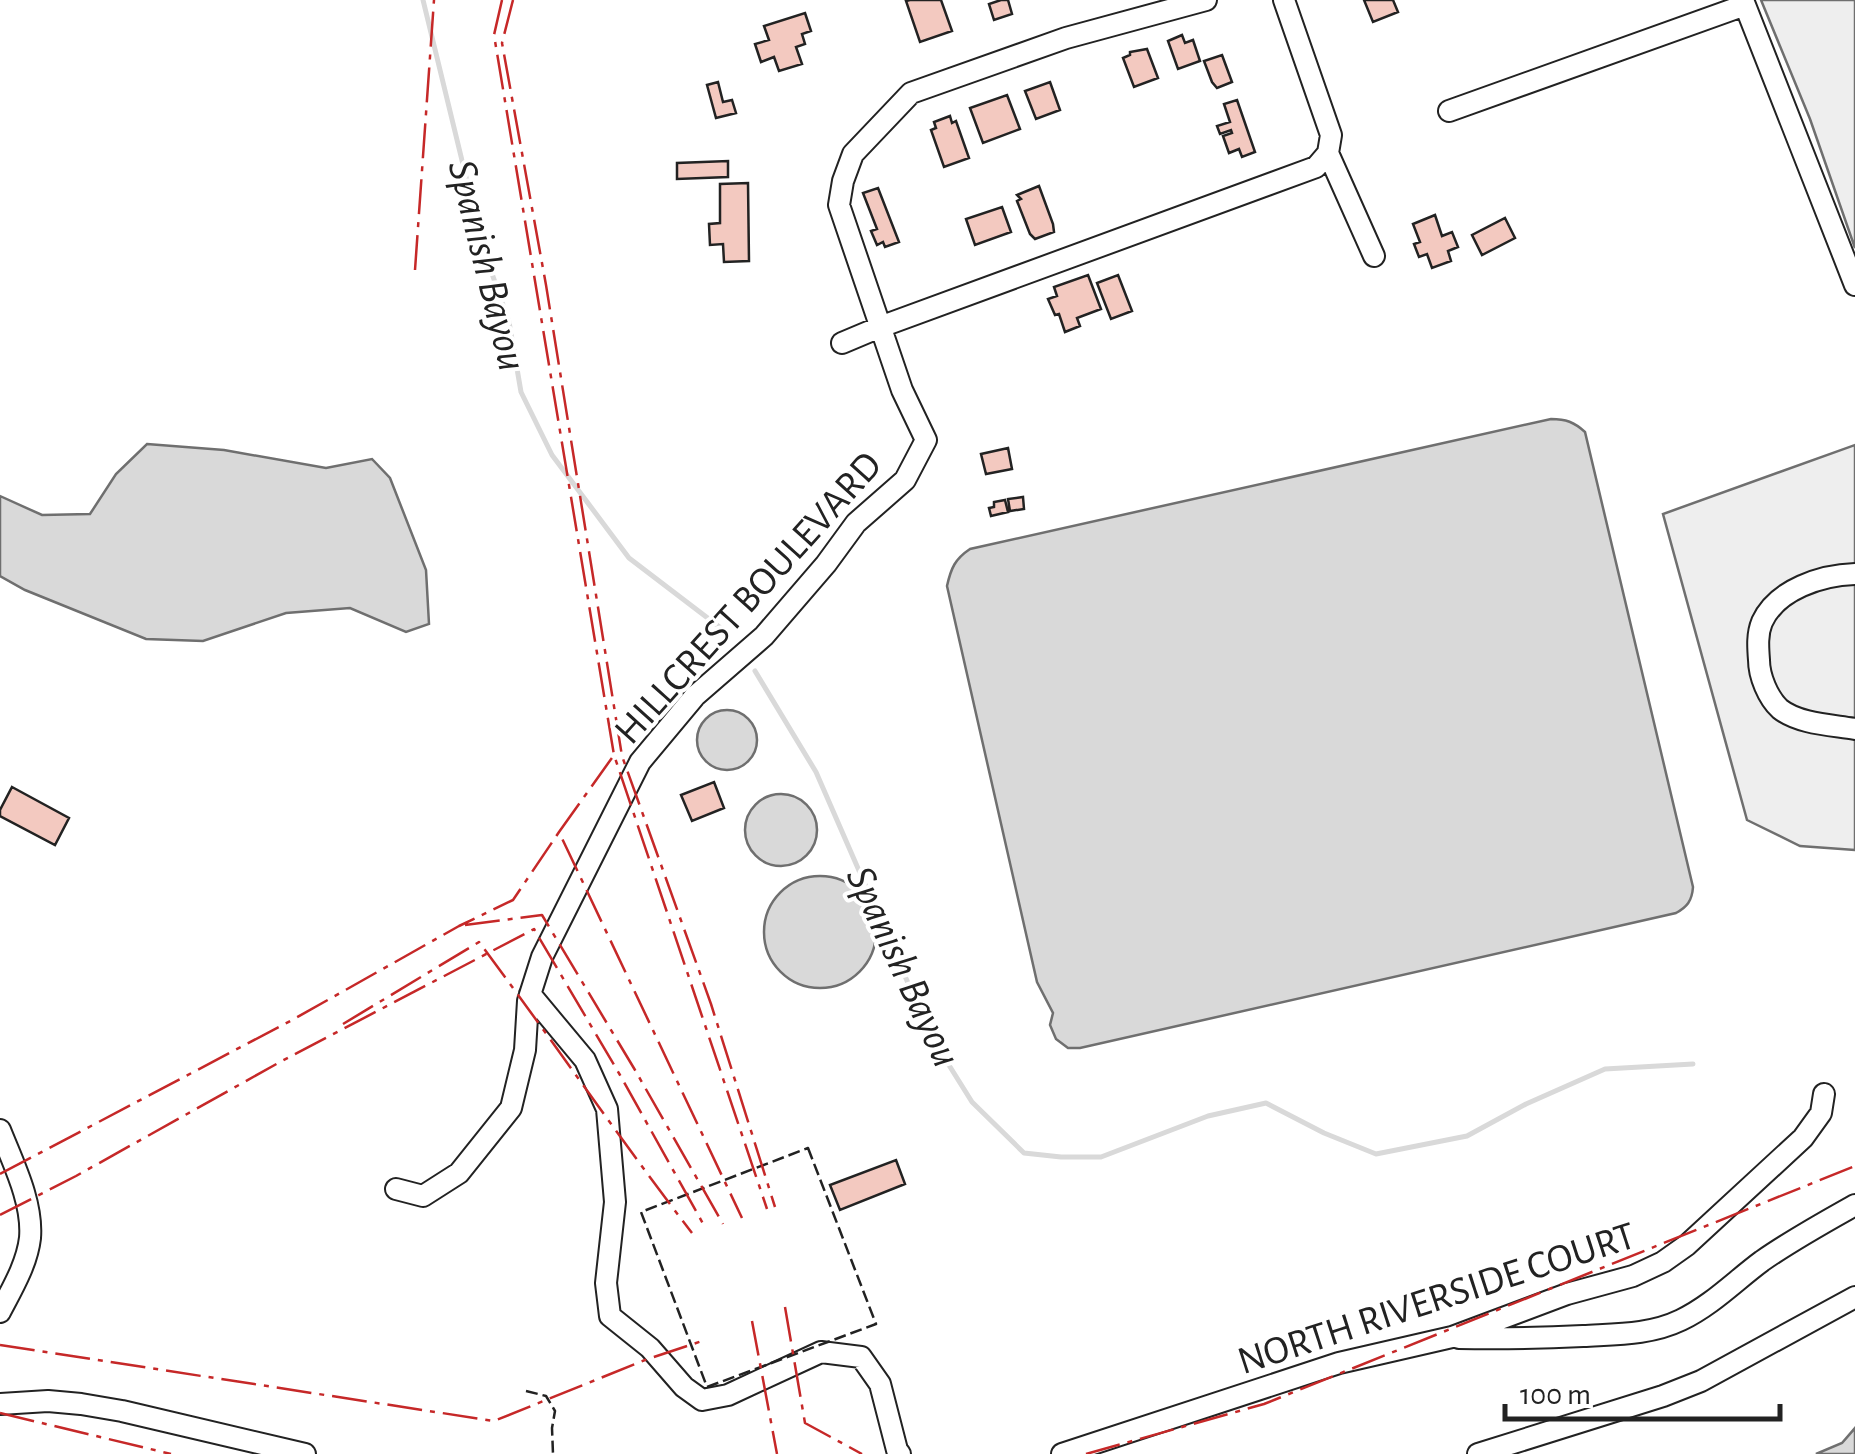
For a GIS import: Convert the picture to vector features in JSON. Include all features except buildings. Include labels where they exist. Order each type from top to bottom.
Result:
[{"type":"street","name":"HILLCREST BOULEVARD","points":[[396,1189],[423,1196],[459,1173],[511,1108],[525,1050],[530,994],[542,957],[640,762],[695,696],[764,636],[856,523],[905,480],[926,440],[902,390],[839,205],[853,154],[910,93],[1066,38],[1206,0]]},
{"type":"street","points":[[842,343],[1316,168],[1328,152],[1331,135],[1284,0]]},
{"type":"street","points":[[1448,111],[1744,2],[1855,285]]},
{"type":"street","points":[[1328,152],[1374,256]]},
{"type":"street","points":[[1855,574],[1819,579],[1790,592],[1772,607],[1758,638],[1759,668],[1769,694],[1781,709],[1798,718],[1855,730]]},
{"type":"street","points":[[530,994],[585,1060],[607,1109],[614,1202],[606,1283],[610,1316],[650,1348],[684,1387],[702,1400],[728,1395],[822,1352],[861,1357],[880,1384],[900,1454]]},
{"type":"street","name":"NORTH RIVERSIDE COURT","points":[[1062,1454],[1339,1363],[1452,1338],[1663,1262],[1803,1138],[1821,1112],[1824,1094]]},
{"type":"street","points":[[0,1130],[30,1219],[26,1258],[0,1312]]},
{"type":"street","points":[[1452,1338],[1517,1340],[1656,1329],[1724,1294],[1744,1274],[1799,1236],[1855,1205]]},
{"type":"street","points":[[1478,1454],[1701,1381],[1855,1296]]},
{"type":"street","points":[[0,1404],[48,1401],[122,1411],[305,1454]]},
{"type":"shaded area","points":[[1761,0],[1855,0],[1855,248],[1810,119]]},
{"type":"shaded area","points":[[1551,419],[1570,422],[1585,432],[1693,887],[1688,903],[1676,913],[1080,1048],[1068,1048],[1056,1039],[1050,1025],[1053,1013],[1037,982],[947,586],[957,560],[970,549]]},
{"type":"shaded area","points":[[147,444],[224,450],[326,468],[372,459],[390,478],[426,570],[429,624],[406,632],[350,608],[286,613],[203,641],[146,639],[0,576],[0,496],[42,515],[90,514],[116,474]]},
{"type":"shaded area","points":[[1855,445],[1855,850],[1800,846],[1747,820],[1663,514]]},
{"type":"shaded area","points":[[727,710],[748,719],[757,740],[748,761],[727,770],[706,761],[697,740],[706,719]]},
{"type":"shaded area","points":[[781,794],[795,796],[807,804],[815,816],[815,844],[807,856],[795,864],[781,866],[767,864],[755,856],[747,844],[745,830],[747,816],[755,804],[767,796]]},
{"type":"shaded area","points":[[820,876],[841,880],[860,892],[872,911],[876,932],[872,953],[860,972],[841,984],[820,988],[799,984],[780,972],[768,953],[764,932],[768,911],[780,892],[799,880]]},
{"type":"shaded area","points":[[1855,1428],[1855,1454],[1816,1454],[1842,1443]]},
{"type":"waterway","name":"Spanish Bayou","points":[[423,0],[484,251],[509,322],[521,392],[552,455],[629,558],[726,632]]},
{"type":"waterway","name":"Spanish Bayou","points":[[755,671],[816,772],[932,1038],[972,1102],[1024,1153],[1101,1157],[1208,1116],[1266,1103],[1376,1154],[1467,1136],[1526,1104],[1605,1069],[1693,1064]]},
{"type":"fence","points":[[808,1148],[876,1324],[707,1387],[641,1212],[808,1148]]},
{"type":"fence","points":[[526,1391],[546,1396],[555,1411],[553,1454]]},
{"type":"power","points":[[415,270],[434,0]]},
{"type":"power","points":[[502,0],[494,35],[614,755],[767,1209]]},
{"type":"power","points":[[513,0],[502,43],[546,285],[622,756],[711,1004],[775,1207]]},
{"type":"power","points":[[559,832],[614,755]]},
{"type":"power","points":[[0,1174],[513,900],[559,832],[742,1218]]},
{"type":"power","points":[[465,925],[542,915],[723,1224]]},
{"type":"power","points":[[0,1215],[534,929],[706,1229]]},
{"type":"power","points":[[343,1024],[479,942],[692,1233]]},
{"type":"power","points":[[1086,1454],[1264,1404],[1855,1166]]},
{"type":"power","points":[[785,1307],[805,1423],[862,1454]]},
{"type":"power","points":[[752,1321],[777,1454]]},
{"type":"power","points":[[0,1345],[494,1421],[705,1340]]},
{"type":"power","points":[[0,1413],[171,1454]]}]
